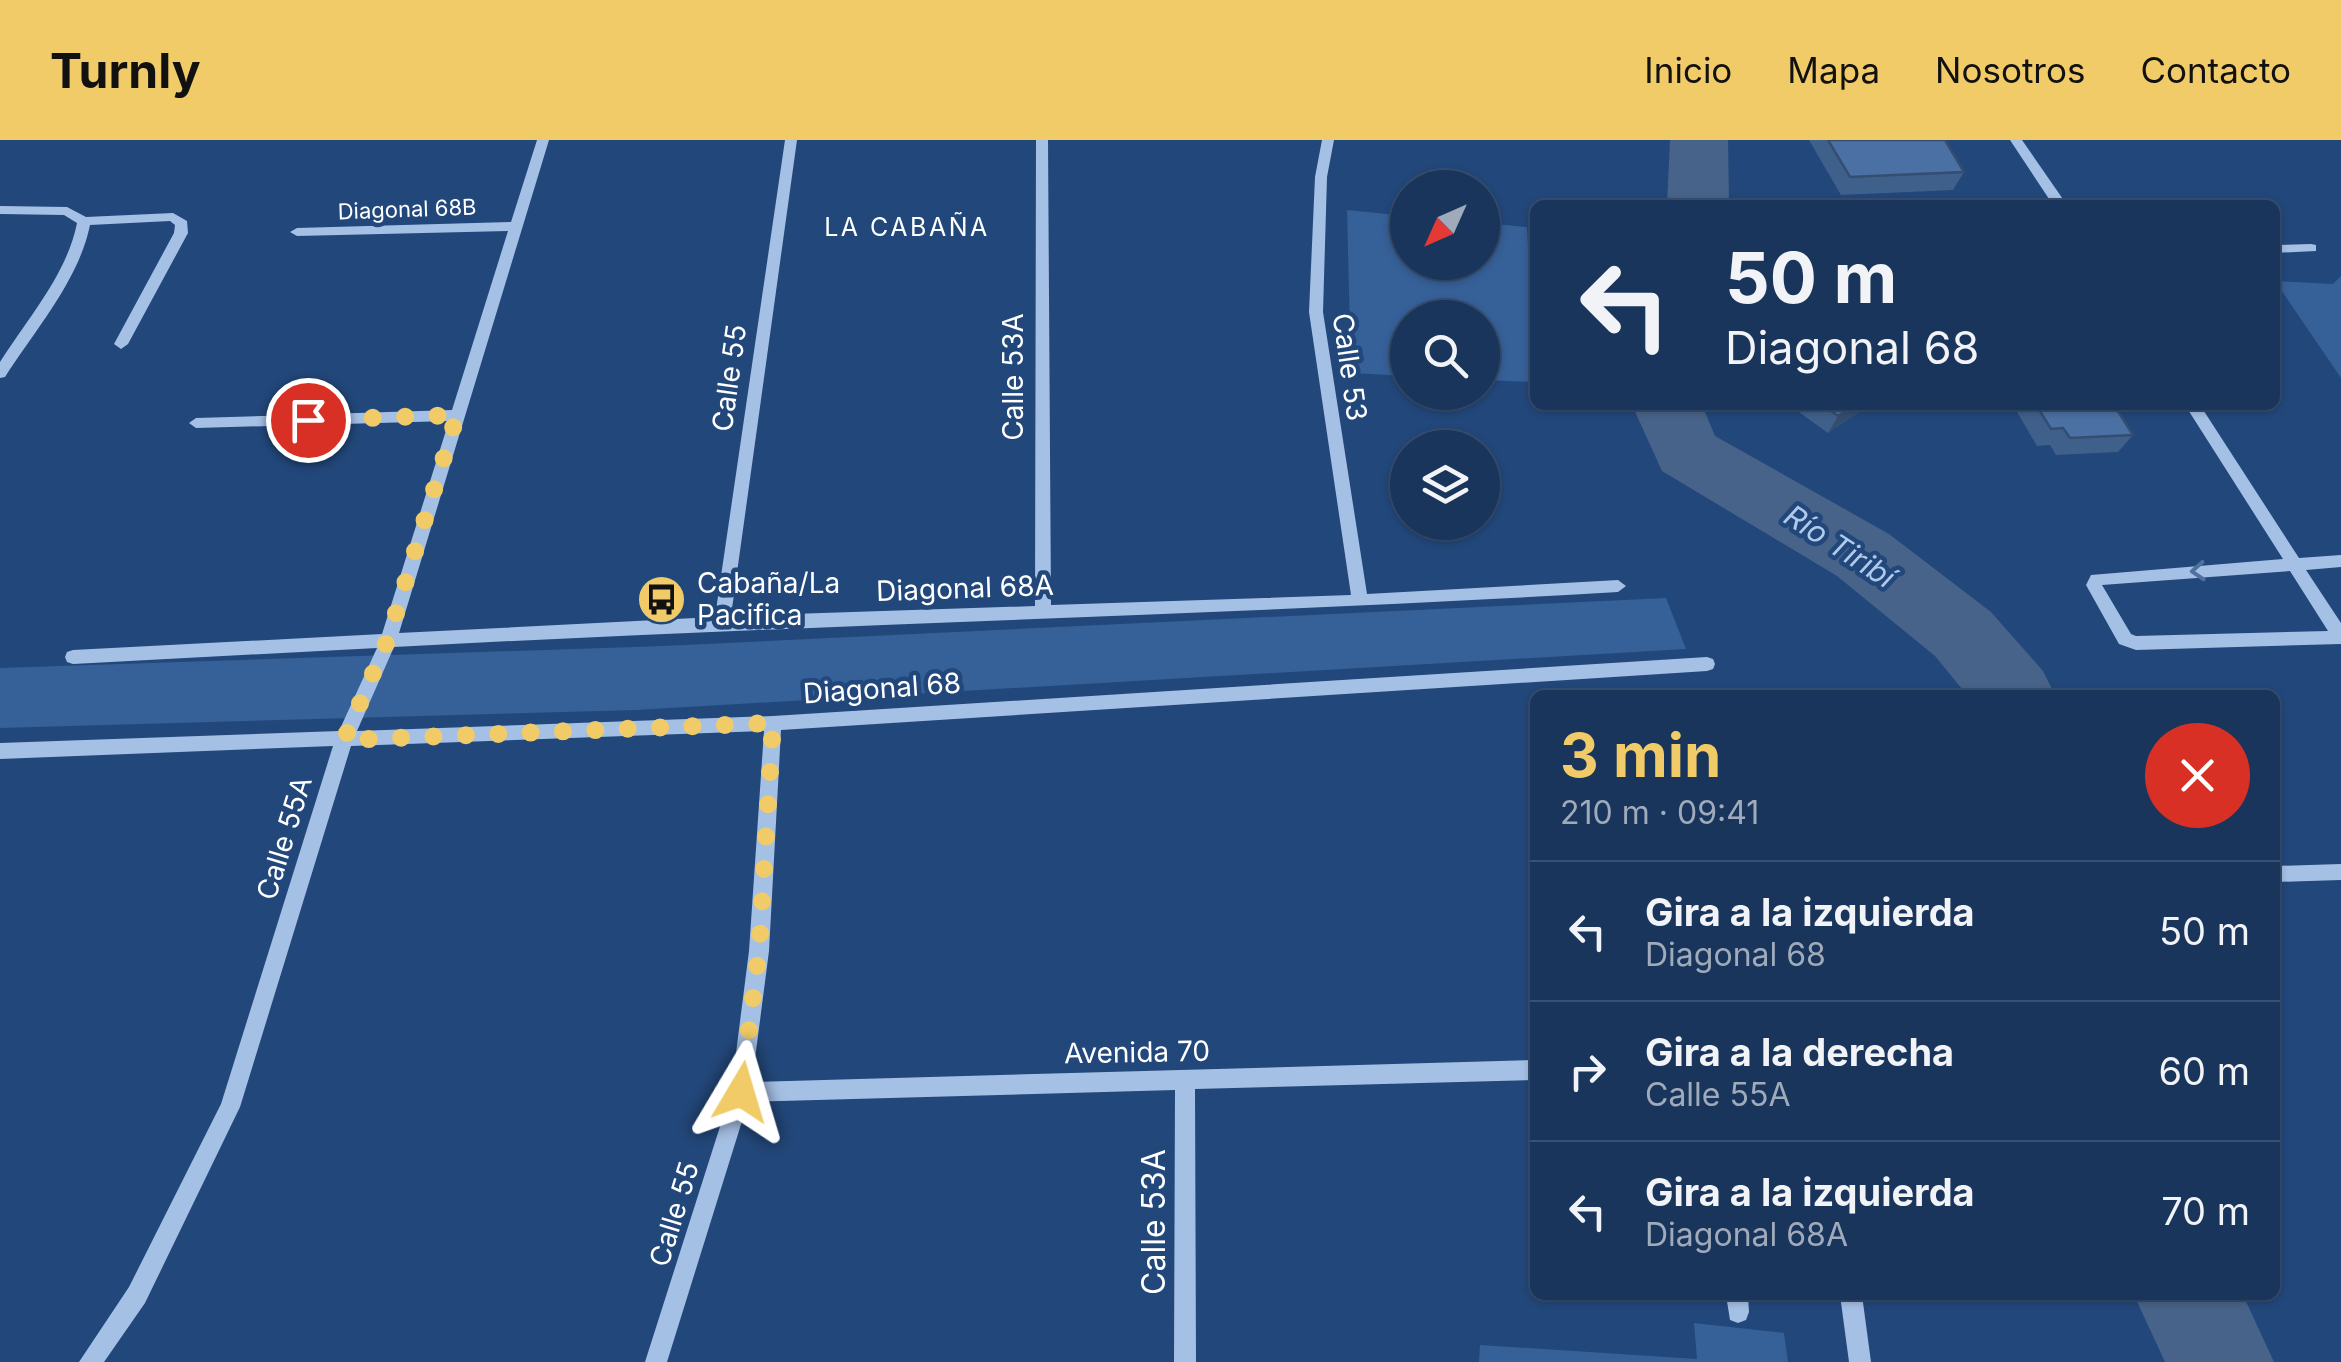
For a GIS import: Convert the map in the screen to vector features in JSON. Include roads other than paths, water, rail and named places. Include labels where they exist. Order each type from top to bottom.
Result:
[{"type":"street","name":"Calle 55A","points":[[90,1362],[137,1296],[230,1107],[344,740],[388,639],[543,140]]},
{"type":"street","name":"Calle 55","points":[[722,623],[791,140]]},
{"type":"street","name":"Calle 53A","points":[[1042,140],[1044,613]]},
{"type":"street","name":"Calle 53","points":[[1328,140],[1320,177],[1316,312],[1360,600]]},
{"type":"street","points":[[2016,140],[2057,200]]},
{"type":"street","points":[[0,210],[66,211],[84,222],[172,216],[182,224],[181,234],[122,344]]},
{"type":"street","points":[[0,373],[73,257],[84,236],[84,222]]},
{"type":"street","name":"Diagonal 68B","points":[[297,232],[518,226]]},
{"type":"street","points":[[2280,249],[2311,248]]},
{"type":"street","points":[[2195,410],[2341,637]]},
{"type":"street","points":[[196,423],[457,415]]},
{"type":"street","points":[[2341,561],[2097,579],[2094,585],[2125,638],[2136,644],[2341,637]]},
{"type":"street","name":"Diagonal 68A","points":[[73,657],[722,623],[1360,600],[1618,586]]},
{"type":"street","name":"Diagonal 68","points":[[0,750],[773,723],[1707,664]]},
{"type":"street","name":"Calle 55","points":[[656,1362],[741,1092],[759,951],[773,723]]},
{"type":"street","points":[[2280,874],[2341,872]]},
{"type":"street","name":"Avenida 70","points":[[741,1092],[1530,1070]]},
{"type":"street","name":"Calle 53A","points":[[1184,1362],[1185,1082]]},
{"type":"street","points":[[1852,1300],[1860,1362]]},
{"type":"waterway","name":"Río Tiribí","points":[[1698,200],[1699,140]]},
{"type":"waterway","name":"Río Tiribí","points":[[1669,410],[1687,453],[1863,555],[1963,634],[2011,690]]},
{"type":"waterway","name":"Río Tiribí","points":[[2189,1300],[2221,1362]]},
{"type":"place","name":"Cabaña/La Pacifica","points":[[662,599]]},
{"type":"district","name":"LA CABAÑA","points":[[907,227]]}]
